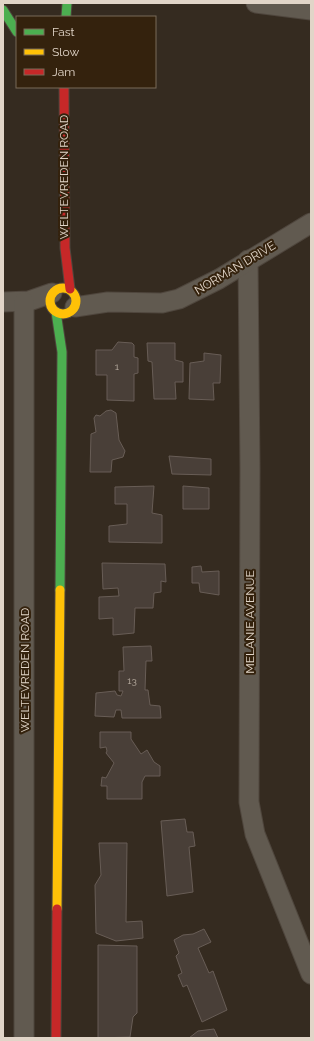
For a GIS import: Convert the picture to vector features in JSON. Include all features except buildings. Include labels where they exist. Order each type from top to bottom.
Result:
[{"type":"street","points":[[66,16],[67,3]]},
{"type":"street","points":[[254,3],[311,10]]},
{"type":"street","points":[[3,10],[16,30]]},
{"type":"street","name":"WELTEVREDEN ROAD","points":[[56,1038],[62,352],[65,248],[64,88]]},
{"type":"street","points":[[56,93],[64,106]]},
{"type":"street","name":"NORMAN DRIVE","points":[[3,302],[64,300],[162,303],[179,299],[220,279],[248,260],[311,223]]},
{"type":"street","name":"MELANIE AVENUE","points":[[248,260],[250,469],[249,807],[255,834],[311,974]]},
{"type":"street","name":"WELTEVREDEN ROAD","points":[[62,352],[64,300]]},
{"type":"street","name":"WELTEVREDEN ROAD","points":[[24,1038],[27,302]]},
{"type":"traffic: fast","points":[[66,16],[67,3]]},
{"type":"traffic: fast","points":[[3,10],[16,30]]},
{"type":"traffic: fast","points":[[56,312],[62,352],[60,590]]},
{"type":"traffic: slow","points":[[63,288],[72,292],[76,301],[72,310],[63,314],[54,310],[50,301],[54,292],[63,288]]},
{"type":"traffic: slow","points":[[57,909],[60,590]]},
{"type":"traffic: jam","points":[[64,88],[65,248],[70,289]]},
{"type":"traffic: jam","points":[[56,1038],[57,909]]}]
